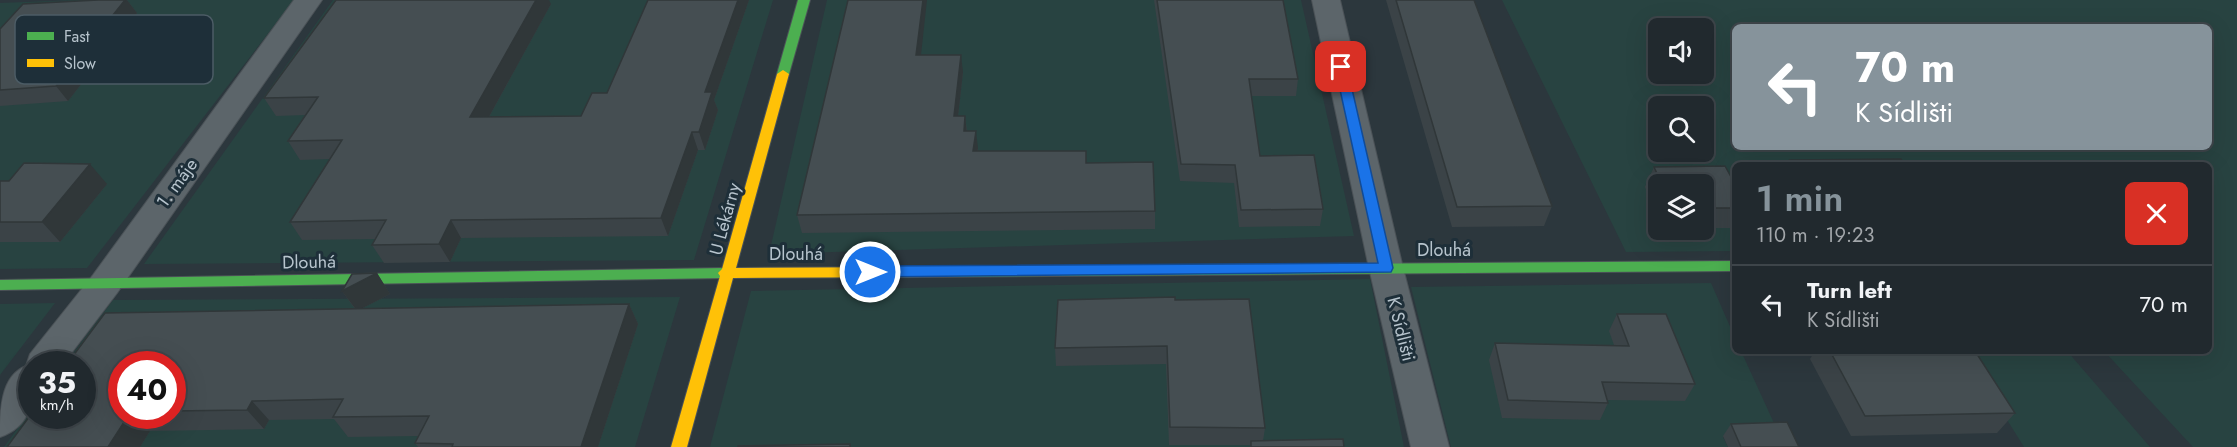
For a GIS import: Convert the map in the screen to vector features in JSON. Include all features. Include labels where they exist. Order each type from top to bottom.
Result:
[{"type":"street","name":"1. máje","points":[[53,351],[105,284],[308,0]]},
{"type":"street","name":"U Lékárny","points":[[679,447],[804,0]]},
{"type":"street","name":"K Sídlišti","points":[[1326,0],[1386,268],[1430,447]]},
{"type":"street","name":"Dlouhá","points":[[0,285],[729,273],[1732,266]]},
{"type":"street","points":[[0,421],[18,397]]},
{"type":"green space","points":[[76,0],[294,0],[87,268],[0,269],[0,3]]},
{"type":"green space","points":[[333,0],[773,0],[694,260],[144,264]]},
{"type":"green space","points":[[827,0],[1301,0],[1354,236],[769,254]]},
{"type":"green space","points":[[1502,0],[2237,0],[2237,447],[2193,447],[2107,354],[2212,354],[2212,162],[1732,162],[1732,251],[1626,252]]},
{"type":"green space","points":[[1370,279],[1404,447],[710,447],[751,291]]},
{"type":"green space","points":[[1711,283],[1732,331],[1732,354],[1742,354],[1779,434],[1723,437],[1728,447],[1451,447],[1411,287]]},
{"type":"green space","points":[[680,297],[635,447],[4,447],[18,428],[96,429],[96,351],[75,351],[113,300]]},
{"type":"green space","points":[[55,303],[0,375],[0,304]]},
{"type":"green space","points":[[1966,354],[2070,354],[2150,447],[2024,447]]},
{"type":"building","points":[[125,0],[113,15],[15,15],[15,84],[58,84],[56,86],[0,90],[0,29],[23,4]]},
{"type":"building","points":[[336,0],[536,0],[470,117],[581,116],[592,93],[607,93],[648,0],[738,0],[705,92],[712,92],[699,132],[692,132],[661,218],[451,220],[439,244],[372,245],[386,220],[290,222],[342,140],[288,141],[318,97],[264,98]]},
{"type":"building","points":[[848,0],[923,0],[916,55],[961,55],[954,116],[965,116],[964,131],[976,131],[973,151],[1086,151],[1086,163],[1153,162],[1155,211],[797,215]]},
{"type":"building","points":[[1157,0],[1283,0],[1298,79],[1249,79],[1260,156],[1314,155],[1323,209],[1241,210],[1235,165],[1181,164]]},
{"type":"building","points":[[1396,0],[1474,0],[1552,206],[1457,207]]},
{"type":"building","points":[[1901,159],[1902,162],[1791,162],[1790,160]]},
{"type":"building","points":[[24,163],[90,164],[42,222],[0,222],[0,181],[9,181]]},
{"type":"building","points":[[1725,166],[1732,179],[1732,208],[1714,208],[1714,174],[1657,174],[1654,167]]},
{"type":"building","points":[[377,273],[342,291],[352,274]]},
{"type":"building","points":[[1175,297],[1175,300],[1249,299],[1265,428],[1170,427],[1167,346],[1055,348],[1058,300]]},
{"type":"building","points":[[629,304],[581,447],[452,447],[453,444],[415,443],[429,416],[333,417],[343,399],[252,401],[247,410],[186,411],[186,351],[108,351],[108,429],[120,429],[108,447],[7,447],[20,429],[96,429],[96,351],[77,351],[105,313]]},
{"type":"building","points":[[1617,314],[1666,314],[1695,384],[1602,382],[1608,403],[1508,400],[1495,343],[1629,346]]},
{"type":"building","points":[[1832,354],[1977,354],[2015,413],[1865,416]]},
{"type":"building","points":[[1787,422],[1799,447],[1741,447],[1731,424]]},
{"type":"building","points":[[1343,439],[1344,447],[1251,447],[1251,441]]},
{"type":"building","points":[[850,444],[850,447],[738,447],[738,446]]},
{"type":"traffic: fast","points":[[783,74],[804,0]]},
{"type":"traffic: fast","points":[[925,272],[1732,266]]},
{"type":"traffic: fast","points":[[0,285],[725,273]]},
{"type":"traffic: slow","points":[[679,447],[783,74]]},
{"type":"traffic: slow","points":[[725,273],[925,272]]},
{"type":"route","points":[[870,272],[1386,268],[1341,67]]}]
